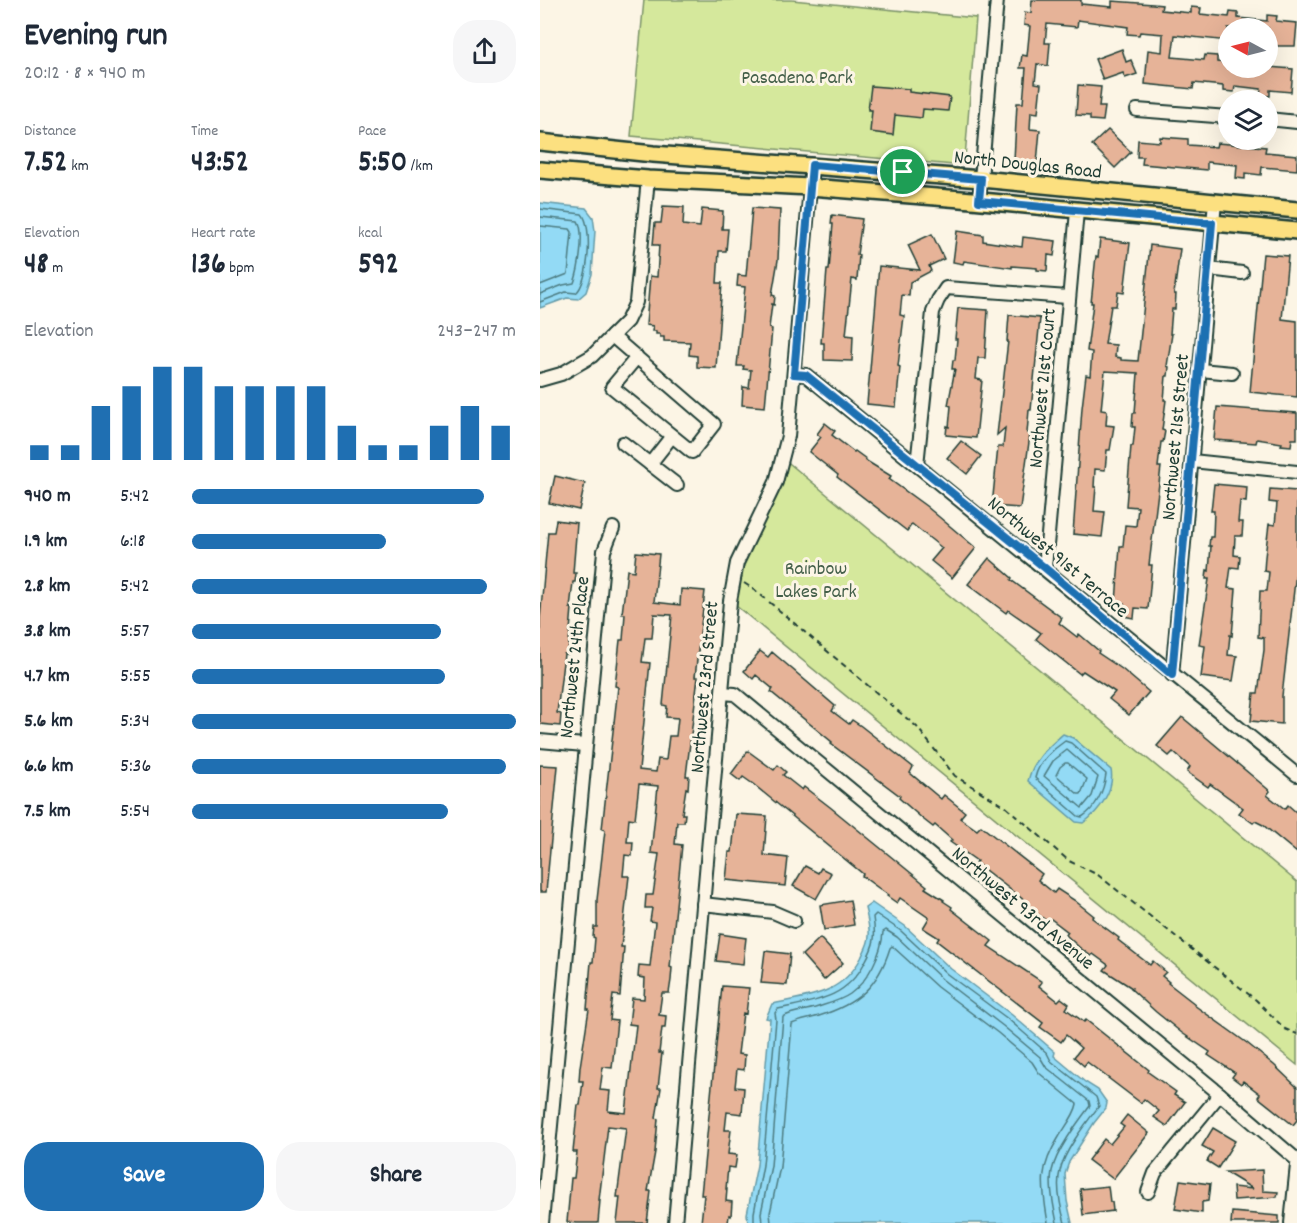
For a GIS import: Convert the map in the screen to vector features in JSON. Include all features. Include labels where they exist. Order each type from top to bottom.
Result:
[{"type":"main road","name":"North Douglas Road","points":[[540,142],[653,154],[981,179],[1297,210]]},
{"type":"main road","points":[[540,170],[979,201],[1297,231]]},
{"type":"street","points":[[979,201],[997,0]]},
{"type":"street","points":[[1137,110],[1218,116]]},
{"type":"street","points":[[1278,120],[1297,122]]},
{"type":"street","name":"Northwest 23rd Street","points":[[675,1223],[734,577],[737,563],[776,482],[784,459],[794,374],[812,165]]},
{"type":"street","points":[[540,380],[561,374],[592,356],[627,321],[636,302],[648,179]]},
{"type":"street","name":"Northwest 21st Street","points":[[1172,675],[1215,202]]},
{"type":"street","name":"Northwest 21st Court","points":[[1045,568],[1077,211]]},
{"type":"street","points":[[1209,269],[1242,273]]},
{"type":"street","points":[[917,465],[933,312],[946,288],[1068,297]]},
{"type":"street","points":[[612,336],[637,357],[714,424],[693,452],[612,387],[637,357]]},
{"type":"street","points":[[1200,370],[1232,373]]},
{"type":"street","name":"Northwest 91st Terrace","points":[[794,374],[806,375],[1297,775]]},
{"type":"street","points":[[650,464],[672,436]]},
{"type":"street","points":[[623,442],[677,485]]},
{"type":"street","points":[[1192,461],[1297,472]]},
{"type":"street","name":"Northwest 24th Place","points":[[542,1223],[584,745],[604,550],[613,528]]},
{"type":"street","name":"Northwest 93rd Avenue","points":[[722,693],[735,694],[1297,1160]]},
{"type":"street","points":[[540,741],[584,745]]},
{"type":"street","points":[[703,904],[773,912],[794,921]]},
{"type":"street","points":[[1148,1192],[1155,1173],[1220,1094]]},
{"type":"street","points":[[1291,1223],[1297,1165]]},
{"type":"path","points":[[734,577],[755,590],[917,726],[955,776],[1006,807],[1069,861],[1098,875],[1256,1000],[1285,1029],[1297,1034]]},
{"type":"green space","name":"Pasadena Park","points":[[644,0],[792,0],[976,18],[965,158],[954,165],[631,136]]},
{"type":"green space","name":"Rainbow Lakes Park","points":[[784,459],[1297,882],[1297,1065],[730,601],[734,577]]},
{"type":"water","points":[[540,203],[586,208],[593,217],[595,231],[592,274],[586,292],[578,299],[567,298],[540,308]]},
{"type":"water","points":[[1063,734],[1073,738],[1111,770],[1112,778],[1108,793],[1095,813],[1083,823],[1076,822],[1028,781],[1037,761],[1046,749]]},
{"type":"water","points":[[872,903],[905,926],[951,969],[1012,1015],[1055,1052],[1054,1056],[1098,1090],[1107,1103],[1106,1108],[1069,1162],[1065,1174],[1067,1201],[1072,1223],[748,1223],[747,1214],[757,1165],[770,1019],[766,1018],[772,1004],[823,992],[844,980],[861,958],[868,942],[869,929],[865,908]]},
{"type":"building","points":[[1032,0],[1081,0],[1081,4],[1112,7],[1112,1],[1162,5],[1161,10],[1191,13],[1191,7],[1201,8],[1200,14],[1229,17],[1230,12],[1238,13],[1238,18],[1218,18],[1218,40],[1175,35],[1172,57],[1204,60],[1205,55],[1217,56],[1218,78],[1278,78],[1278,68],[1293,69],[1291,92],[1235,86],[1234,90],[1223,90],[1223,86],[1194,83],[1193,89],[1145,84],[1148,50],[1162,52],[1163,34],[1140,32],[1139,35],[1127,34],[1128,27],[1078,20],[1077,27],[1047,24],[1045,43],[1050,43],[1048,66],[1037,64],[1035,83],[1041,84],[1038,113],[1031,112],[1030,129],[1040,130],[1037,163],[1014,160],[1017,103],[1023,103],[1026,68],[1020,68],[1022,55],[1027,56],[1030,26],[1024,25],[1025,12],[1031,13]]},
{"type":"building","points":[[1267,15],[1277,16],[1277,18],[1267,18]]},
{"type":"building","points":[[1278,21],[1297,23],[1295,46],[1278,46]]},
{"type":"building","points":[[1122,49],[1126,62],[1131,60],[1137,74],[1125,78],[1123,73],[1103,80],[1095,59]]},
{"type":"building","points":[[1078,85],[1101,87],[1099,107],[1105,107],[1103,121],[1090,120],[1090,116],[1076,115]]},
{"type":"building","points":[[871,86],[909,89],[909,92],[950,97],[948,111],[923,109],[922,118],[895,115],[893,135],[870,132],[872,110],[868,110]]},
{"type":"building","points":[[1108,130],[1131,152],[1115,168],[1092,145]]},
{"type":"building","points":[[1160,137],[1188,139],[1188,145],[1216,147],[1218,143],[1218,150],[1265,150],[1265,152],[1297,155],[1297,170],[1262,167],[1261,175],[1245,173],[1245,179],[1236,178],[1237,165],[1207,162],[1207,170],[1142,164],[1143,157],[1137,157],[1138,140],[1160,142]]},
{"type":"building","points":[[663,206],[684,207],[683,225],[700,227],[702,209],[723,211],[722,229],[728,229],[726,251],[719,251],[717,283],[722,283],[716,368],[697,367],[697,356],[689,355],[690,342],[664,341],[664,337],[652,331],[653,326],[646,325],[650,276],[657,277],[659,245],[653,245],[655,223],[661,223]]},
{"type":"building","points":[[752,208],[780,210],[778,260],[772,295],[775,296],[769,328],[772,329],[765,407],[742,405],[743,387],[749,388],[751,370],[743,369],[744,366],[737,366],[745,287],[737,286],[738,275],[746,276]]},
{"type":"building","points":[[832,215],[862,219],[857,255],[859,255],[857,280],[852,279],[846,335],[853,336],[852,361],[824,360],[824,343],[821,343]]},
{"type":"building","points":[[957,231],[983,235],[983,241],[1022,247],[1023,237],[1056,241],[1054,256],[1048,255],[1047,271],[964,261],[963,264],[953,262]]},
{"type":"building","points":[[932,234],[944,259],[929,266],[931,271],[910,282],[909,296],[902,295],[900,315],[904,316],[896,407],[867,404],[879,266],[920,270],[908,245]]},
{"type":"building","points":[[1100,239],[1130,243],[1124,293],[1118,292],[1116,306],[1111,306],[1105,344],[1116,345],[1115,357],[1121,360],[1138,361],[1150,245],[1180,249],[1164,400],[1166,400],[1162,430],[1165,431],[1163,442],[1161,442],[1158,467],[1161,467],[1149,565],[1152,565],[1148,609],[1135,608],[1134,618],[1123,616],[1124,604],[1116,603],[1120,546],[1123,546],[1125,525],[1136,526],[1138,507],[1126,506],[1131,446],[1133,446],[1135,427],[1132,427],[1138,373],[1105,371],[1101,410],[1107,411],[1106,425],[1114,426],[1110,450],[1107,450],[1105,470],[1095,469],[1094,511],[1105,512],[1102,537],[1073,534],[1082,408],[1086,375],[1090,376],[1092,352],[1087,351],[1093,303],[1091,303]]},
{"type":"building","points":[[1263,254],[1288,256],[1282,319],[1297,321],[1297,397],[1250,392]]},
{"type":"building","points":[[958,308],[988,310],[985,358],[978,358],[976,379],[982,380],[976,438],[946,435],[951,406],[948,405],[955,369],[952,369],[953,360],[955,360]]},
{"type":"building","points":[[1009,315],[1040,318],[1027,433],[1030,434],[1020,508],[992,506],[998,447],[1003,447],[1005,428],[997,435]]},
{"type":"building","points":[[1217,407],[1297,413],[1297,439],[1292,439],[1291,446],[1257,439],[1256,443],[1214,440]]},
{"type":"building","points":[[825,423],[835,431],[832,435],[891,476],[889,479],[926,506],[976,548],[952,578],[931,561],[942,548],[912,524],[907,531],[837,477],[838,475],[809,452],[821,437],[817,434]]},
{"type":"building","points":[[961,441],[981,456],[967,474],[947,458]]},
{"type":"building","points":[[555,476],[585,483],[579,510],[549,503]]},
{"type":"building","points":[[1214,484],[1247,487],[1246,502],[1240,501],[1238,522],[1243,522],[1242,536],[1235,536],[1234,555],[1240,556],[1239,568],[1231,567],[1228,588],[1236,589],[1228,655],[1237,656],[1233,681],[1201,677],[1205,646],[1199,645],[1209,579],[1206,579],[1207,570],[1209,571],[1210,537],[1213,537],[1214,511],[1211,511]]},
{"type":"building","points":[[1270,489],[1297,491],[1297,563],[1282,696],[1282,724],[1251,721],[1254,693],[1258,693],[1264,650],[1264,638],[1258,637],[1260,591],[1267,591],[1269,572],[1264,571],[1265,557],[1269,524],[1275,525],[1277,503],[1269,502]]},
{"type":"building","points":[[556,520],[577,523],[573,573],[576,573],[570,608],[572,608],[568,654],[564,654],[557,713],[561,714],[560,726],[540,724],[540,619],[548,532],[554,532]]},
{"type":"building","points":[[636,552],[659,554],[654,602],[680,605],[681,589],[705,591],[695,677],[698,677],[686,776],[689,776],[688,789],[686,788],[682,814],[685,814],[684,822],[677,822],[675,844],[682,845],[670,967],[672,968],[671,980],[669,993],[662,993],[659,1015],[666,1016],[659,1053],[662,1053],[658,1088],[661,1088],[656,1118],[658,1119],[655,1152],[648,1191],[651,1191],[647,1223],[617,1223],[620,1197],[617,1197],[626,1128],[608,1126],[598,1223],[577,1223],[567,1222],[571,1178],[574,1178],[577,1152],[573,1152],[578,1105],[580,1105],[583,1081],[579,1081],[580,1067],[589,1009],[587,1009],[591,962],[593,962],[594,927],[597,927],[597,900],[605,830],[602,829],[618,687],[615,686],[620,640],[623,640],[625,614],[622,614],[627,570],[634,571]],"holes":[[[654,614],[672,615],[663,705],[667,706],[666,717],[678,718],[676,736],[669,736],[666,760],[658,759],[656,772],[639,770],[650,663],[642,662],[645,638],[652,638]],[[639,784],[658,786],[651,853],[659,854],[653,895],[646,895],[645,908],[652,908],[650,921],[655,922],[650,966],[639,965],[638,977],[645,978],[644,999],[632,998],[629,1024],[636,1025],[626,1113],[608,1111],[610,1091],[600,1090],[603,1067],[612,1068],[617,1021],[610,1020],[613,995],[620,996],[624,947],[621,947],[629,876],[623,876],[625,855],[632,856],[633,842],[627,842],[629,818],[635,819]]]},
{"type":"building","points":[[989,558],[1012,578],[1011,580],[1062,618],[1059,623],[1077,637],[1079,634],[1099,651],[1098,653],[1122,669],[1149,692],[1129,715],[1109,699],[1115,692],[1083,671],[1080,674],[1036,639],[1041,633],[1008,610],[1006,613],[968,584]]},
{"type":"building","points":[[760,651],[768,657],[772,652],[835,706],[832,711],[849,724],[852,720],[861,726],[913,767],[910,773],[941,799],[944,795],[965,812],[960,818],[977,830],[981,826],[1042,874],[1038,880],[1054,893],[1057,889],[1074,900],[1094,916],[1092,918],[1150,965],[1153,961],[1166,972],[1162,976],[1168,983],[1274,1065],[1297,1087],[1297,1120],[1293,1125],[1258,1097],[1260,1094],[1243,1081],[1241,1084],[1232,1077],[1235,1073],[1208,1055],[1210,1052],[1156,1012],[1132,988],[1104,970],[1108,965],[1079,947],[1066,935],[1068,932],[1051,919],[1048,922],[1027,906],[1029,904],[950,842],[952,840],[935,825],[933,827],[924,820],[899,798],[900,796],[831,744],[832,742],[771,692],[773,689],[756,675],[753,679],[744,671]]},
{"type":"building","points":[[1182,717],[1270,791],[1267,795],[1285,809],[1288,805],[1297,813],[1297,853],[1263,825],[1255,821],[1253,823],[1239,813],[1243,808],[1210,784],[1208,787],[1187,772],[1190,767],[1173,752],[1169,756],[1157,746]]},
{"type":"building","points":[[748,751],[774,770],[778,765],[786,772],[783,775],[802,790],[804,787],[830,807],[927,886],[925,888],[944,900],[952,907],[951,909],[992,941],[988,946],[1042,982],[1039,986],[1058,1001],[1061,998],[1069,1004],[1066,1009],[1084,1022],[1086,1020],[1149,1070],[1148,1072],[1176,1092],[1174,1095],[1185,1102],[1167,1126],[1154,1117],[1159,1111],[1144,1099],[1141,1103],[1087,1062],[1084,1066],[1074,1057],[1081,1048],[1066,1035],[1061,1042],[1040,1027],[1043,1023],[937,941],[939,938],[923,928],[929,918],[900,898],[897,903],[887,896],[753,784],[743,777],[740,781],[731,774]]},
{"type":"building","points":[[540,765],[558,766],[546,892],[540,892]]},
{"type":"building","points":[[736,814],[767,816],[764,855],[788,858],[785,886],[726,880]]},
{"type":"building","points":[[805,866],[818,873],[821,868],[831,873],[816,899],[793,886]]},
{"type":"building","points":[[850,900],[854,925],[824,930],[820,905]]},
{"type":"building","points":[[720,934],[746,938],[743,964],[716,961]]},
{"type":"building","points":[[820,938],[843,963],[824,980],[802,955]]},
{"type":"building","points":[[765,951],[790,954],[787,985],[761,983]]},
{"type":"building","points":[[722,986],[749,988],[746,1014],[743,1013],[738,1054],[745,1055],[744,1070],[737,1069],[735,1087],[744,1088],[742,1114],[727,1112],[725,1130],[731,1130],[728,1154],[737,1155],[735,1168],[728,1167],[726,1201],[732,1202],[731,1216],[729,1215],[728,1223],[701,1223],[704,1195],[701,1195]]},
{"type":"building","points":[[1127,1115],[1149,1133],[1113,1179],[1088,1160],[1104,1139],[1110,1144],[1124,1127],[1120,1124]]},
{"type":"building","points":[[1213,1128],[1235,1141],[1218,1168],[1207,1161],[1213,1152],[1202,1146]]},
{"type":"building","points":[[1262,1170],[1263,1191],[1278,1192],[1277,1197],[1234,1200],[1233,1187],[1253,1189],[1225,1172]]},
{"type":"building","points":[[1180,1180],[1210,1184],[1208,1201],[1202,1202],[1202,1213],[1175,1209]]},
{"type":"building","points":[[1108,1186],[1113,1211],[1083,1215],[1080,1189]]},
{"type":"building","points":[[1232,1212],[1279,1216],[1279,1223],[1231,1223]]},
{"type":"route","points":[[812,165],[903,172],[981,179],[979,201],[1212,223],[1172,675],[1045,568],[806,375],[794,374],[812,165]]}]
